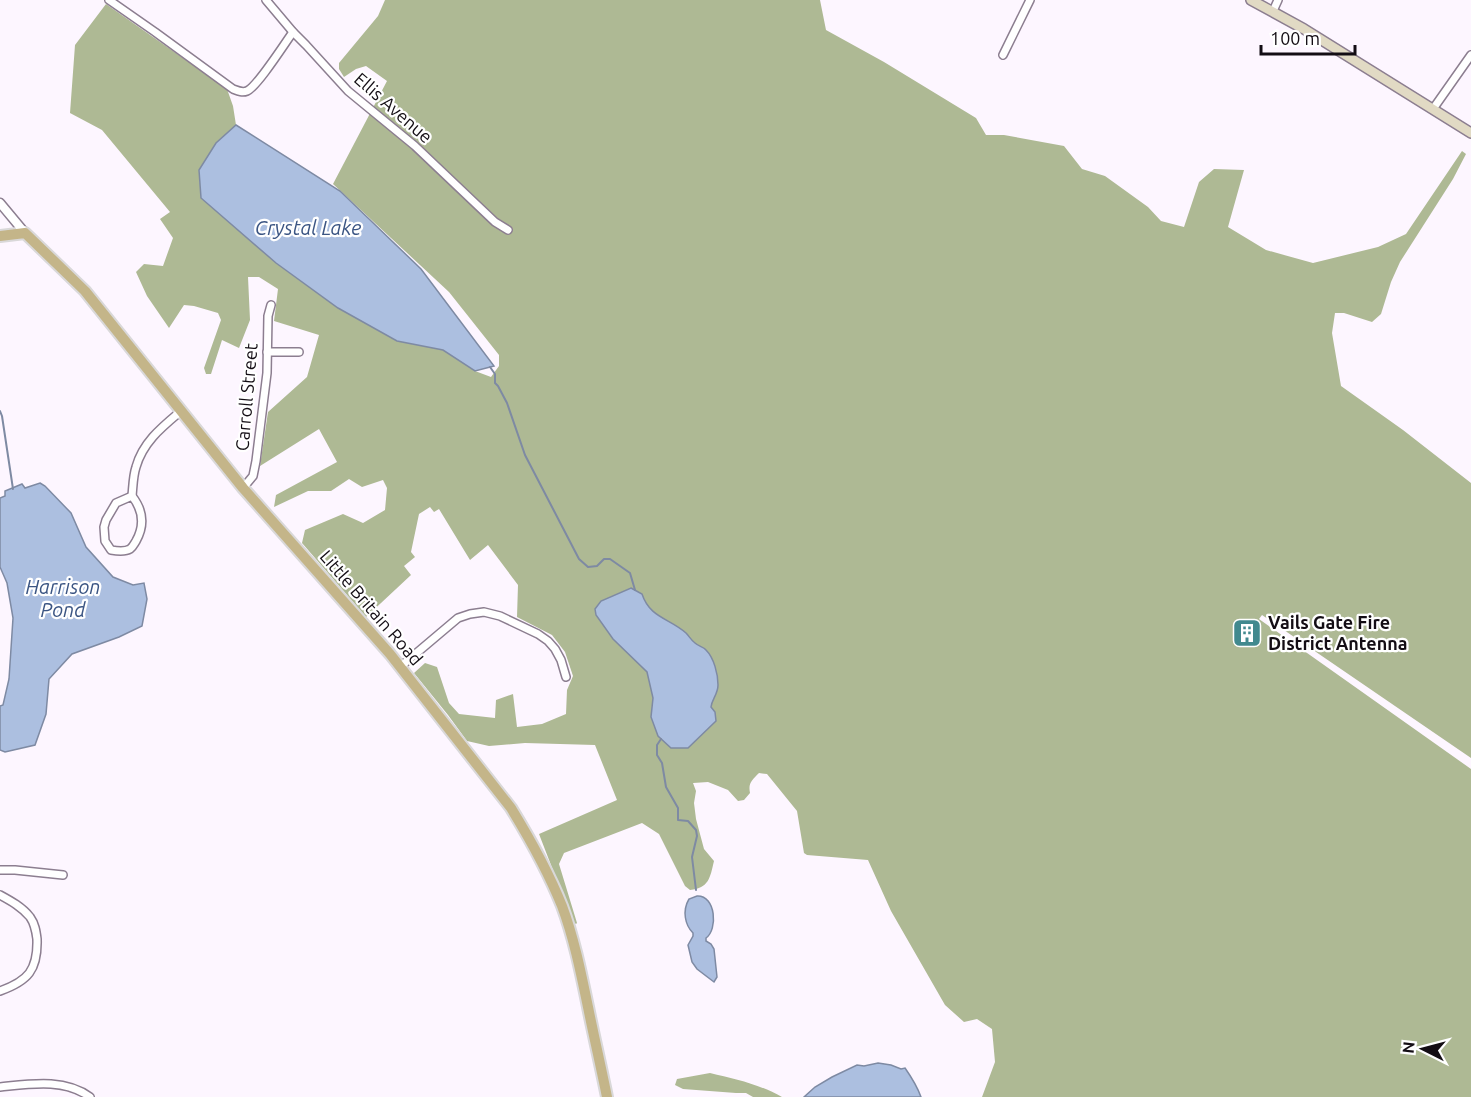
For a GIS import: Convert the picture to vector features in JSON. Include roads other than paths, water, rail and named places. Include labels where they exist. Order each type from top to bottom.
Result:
[{"type":"main road","points":[[1251,0],[1304,29],[1471,133]]},
{"type":"main road","points":[[0,236],[25,233]]},
{"type":"main road","name":"Little Britain Road","points":[[25,233],[85,291],[243,488],[400,667],[511,808],[547,872],[562,906],[580,967],[607,1097]]},
{"type":"street","points":[[109,0],[239,92],[251,89],[293,32]]},
{"type":"street","name":"Ellis Avenue","points":[[266,0],[348,91],[414,146],[495,222],[508,230]]},
{"type":"street","points":[[1004,55],[1030,0]]},
{"type":"street","points":[[1273,11],[1278,0]]},
{"type":"street","points":[[1433,109],[1471,55]]},
{"type":"street","name":"Little Britain Road","points":[[0,203],[25,233]]},
{"type":"street","name":"Carroll Street","points":[[243,488],[253,476],[256,460],[267,373],[268,316],[271,306]]},
{"type":"street","points":[[267,352],[299,352]]},
{"type":"street","points":[[132,496],[116,503],[106,520],[105,541],[111,550],[128,550],[142,528],[141,511],[132,496],[135,469],[148,441],[181,411]]},
{"type":"street","points":[[400,667],[458,618],[484,612],[500,616],[548,641],[561,660],[566,677]]},
{"type":"street","points":[[0,870],[63,875]]},
{"type":"street","points":[[0,896],[23,910],[31,919],[36,933],[37,952],[34,964],[26,978],[0,991]]},
{"type":"street","points":[[0,1087],[45,1083],[66,1086],[90,1097]]},
{"type":"water","name":"Crystal Lake","points":[[236,125],[340,191],[421,269],[494,366],[475,371],[443,350],[397,341],[338,308],[276,263],[201,198],[199,170],[216,143]]},
{"type":"water","name":"Harrison Pond","points":[[40,483],[71,513],[86,547],[113,577],[133,585],[144,583],[147,599],[142,626],[72,654],[49,679],[46,714],[35,745],[5,752],[0,750],[0,706],[3,705],[9,679],[13,618],[7,583],[0,567],[0,498],[5,496],[5,491],[22,484],[25,488]]},
{"type":"water","points":[[631,588],[642,594],[645,602],[655,613],[680,628],[692,641],[705,649],[715,666],[718,688],[711,707],[715,712],[716,721],[688,748],[671,748],[658,736],[651,717],[653,698],[647,672],[613,639],[596,615],[595,609],[601,601]]},
{"type":"water","points":[[697,896],[708,901],[713,914],[712,928],[706,941],[714,949],[717,977],[714,982],[697,969],[692,962],[688,945],[693,933],[686,922],[685,913],[689,899]]},
{"type":"water","points":[[878,1063],[905,1068],[921,1097],[804,1097],[815,1087],[857,1065]]},
{"type":"waterway","points":[[490,367],[495,374],[495,383],[507,403],[525,455],[579,559],[588,567],[597,566],[604,559],[610,559],[630,573],[635,590]]},
{"type":"waterway","points":[[0,411],[13,489]]},
{"type":"waterway","points":[[661,739],[657,745],[657,755],[662,763],[666,787],[678,808],[678,820],[688,821],[696,830],[697,836],[692,857],[696,890]]},
{"type":"place","name":"Vails Gate Fire District Antenna","points":[[1247,633]]}]
